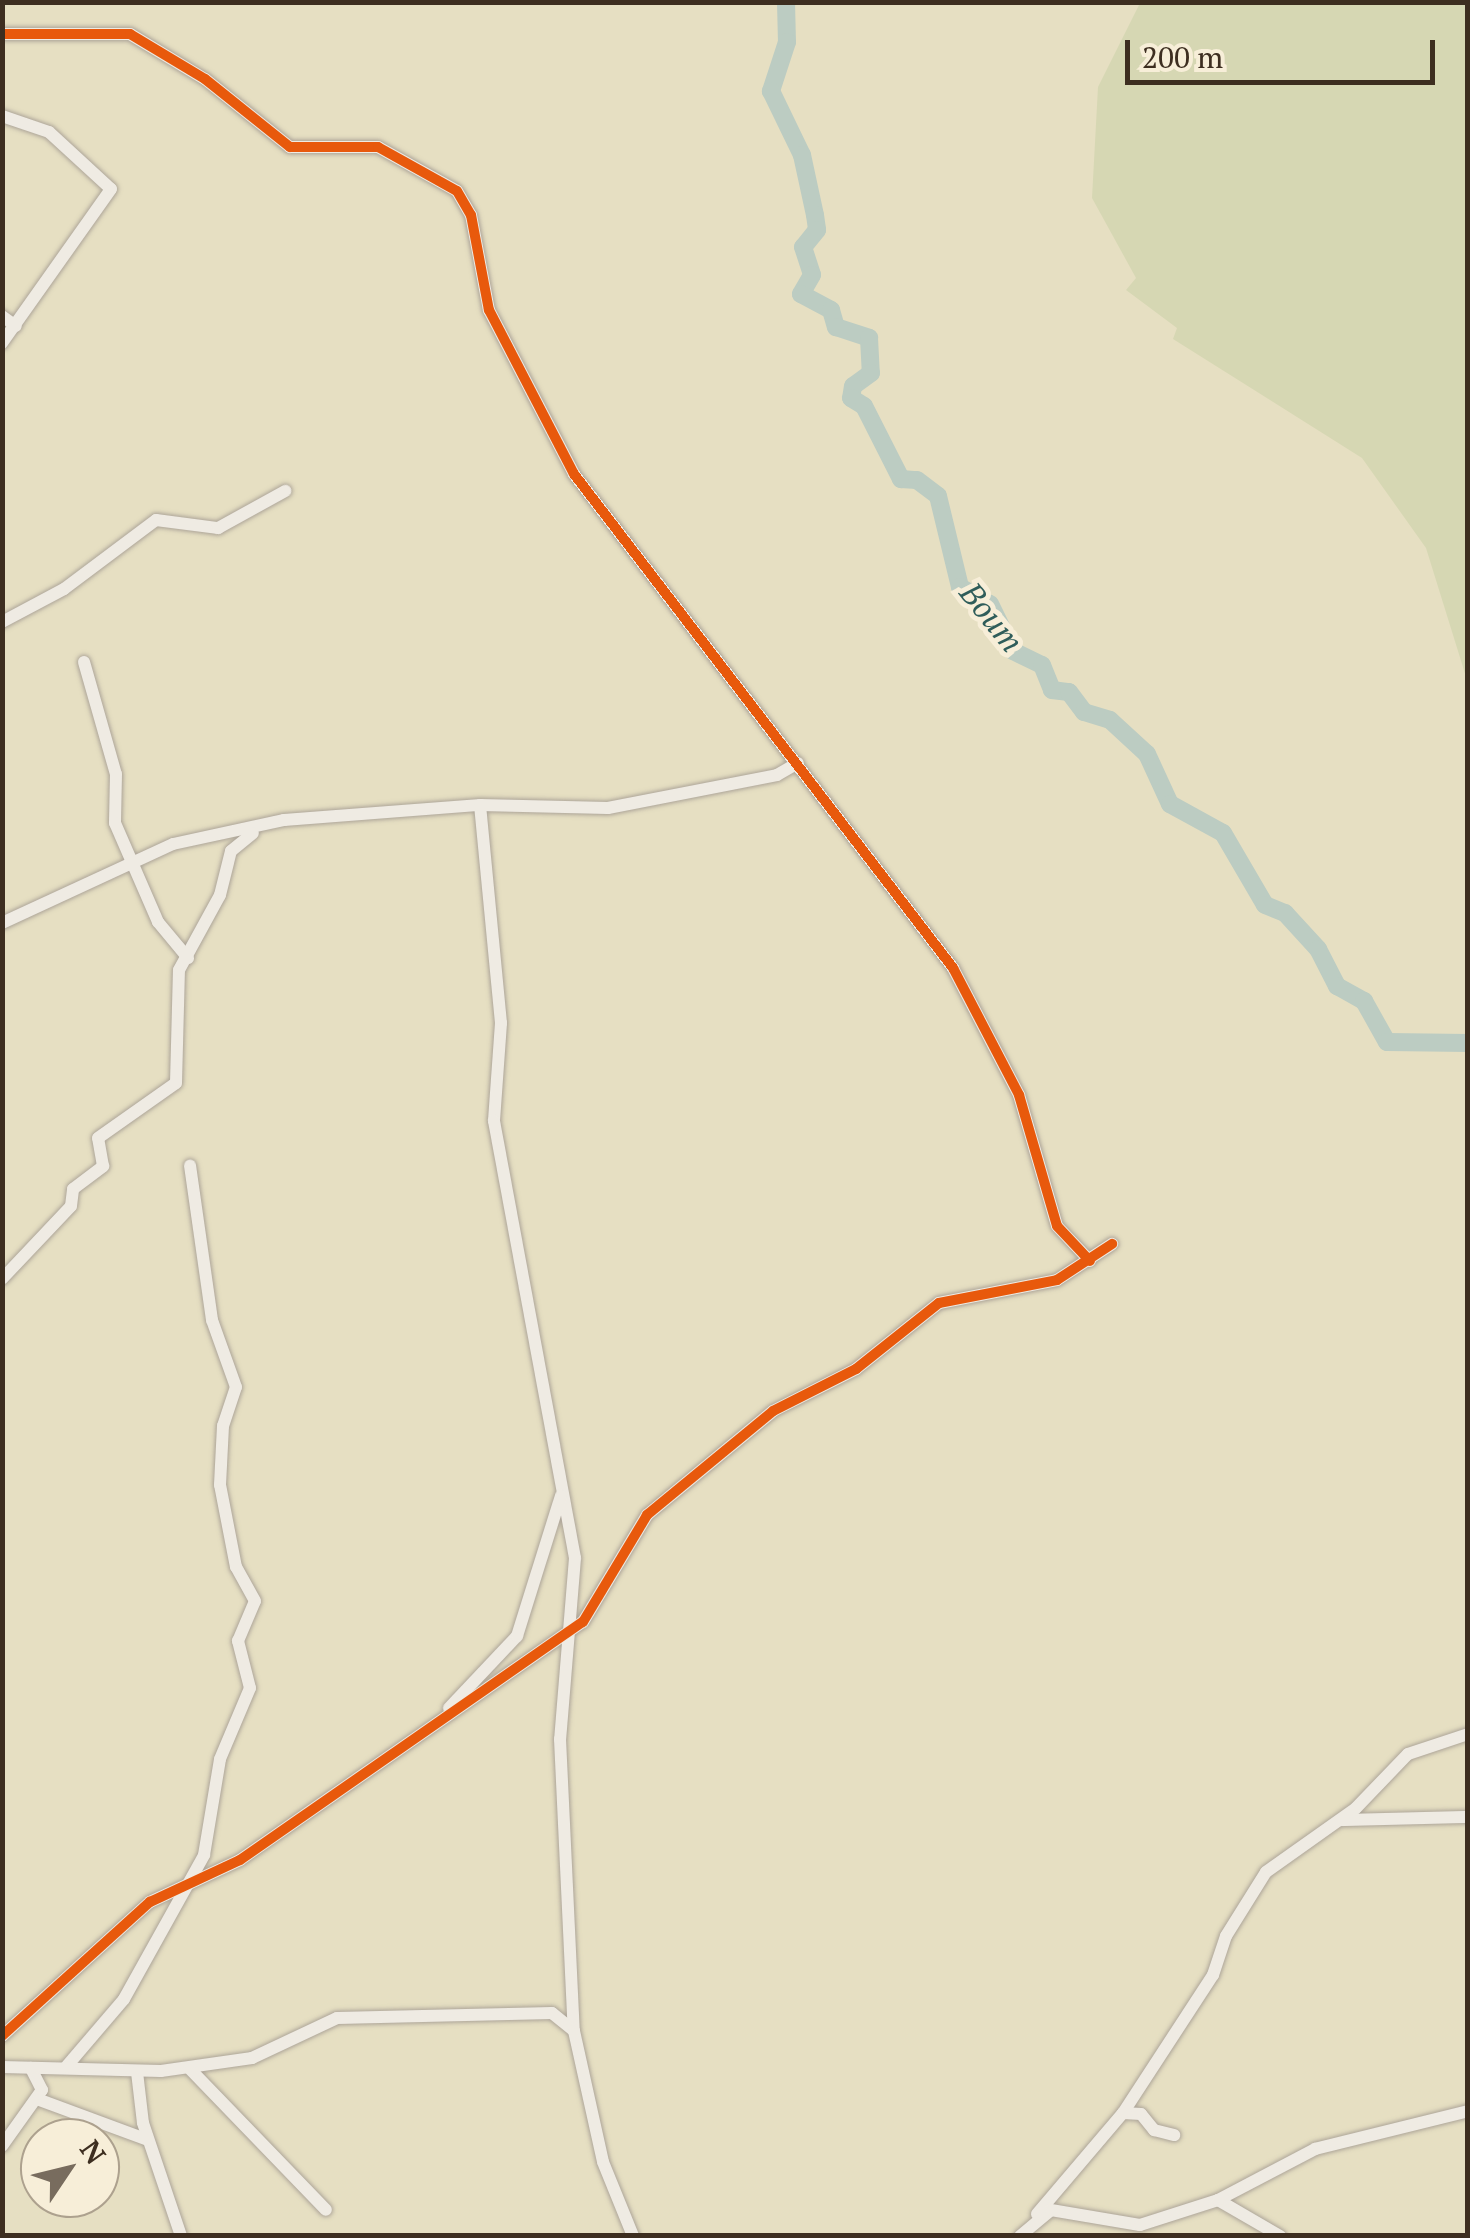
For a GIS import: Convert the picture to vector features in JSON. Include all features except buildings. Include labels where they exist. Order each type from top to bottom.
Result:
[{"type":"street","points":[[2,34],[130,34],[205,79],[290,148],[378,147],[457,192],[471,215],[489,310],[574,474],[953,968],[1019,1095],[1057,1226],[1090,1261]]},
{"type":"street","points":[[2,116],[49,132],[111,189],[2,344]]},
{"type":"street","points":[[2,316],[16,326]]},
{"type":"street","points":[[2,622],[64,589],[156,520],[218,528],[285,491]]},
{"type":"street","points":[[84,662],[116,774],[115,823],[158,922],[188,958]]},
{"type":"street","points":[[2,936],[6,922],[172,844],[324,814],[480,805],[608,808],[777,775],[798,762]]},
{"type":"street","points":[[480,805],[501,1023],[494,1122],[575,1558],[560,1739],[574,2031],[603,2162],[633,2236]]},
{"type":"street","points":[[2,1279],[72,1206],[73,1190],[104,1166],[98,1138],[176,1084],[176,990],[231,851],[254,830]]},
{"type":"street","points":[[66,2067],[124,1999],[190,1880],[212,1832],[220,1759],[250,1688],[238,1641],[255,1601],[236,1567],[221,1495],[223,1426],[236,1388],[212,1320],[190,1166]]},
{"type":"street","points":[[448,1710],[583,1622],[647,1516],[772,1411],[856,1369],[949,1298],[1057,1280],[1112,1244]]},
{"type":"street","points":[[2,2036],[150,1902],[190,1880],[240,1860],[384,1765],[448,1710],[517,1636],[560,1514],[561,1480]]},
{"type":"street","points":[[1020,2236],[1123,2114],[1213,1975],[1245,1900],[1282,1858],[1342,1820],[1408,1754],[1468,1734]]},
{"type":"street","points":[[1342,1820],[1468,1817]]},
{"type":"street","points":[[560,2017],[574,2002]]},
{"type":"street","points":[[2,2067],[137,2072],[189,2068],[252,2058],[337,2018],[560,2017],[574,2031]]},
{"type":"street","points":[[28,2066],[56,2102]]},
{"type":"street","points":[[189,2068],[326,2210]]},
{"type":"street","points":[[137,2072],[148,2140],[181,2236]]},
{"type":"street","points":[[2,2146],[37,2099],[44,2083]]},
{"type":"street","points":[[37,2099],[56,2102],[148,2140]]},
{"type":"street","points":[[1037,2214],[1135,2230],[1218,2200],[1315,2149],[1468,2111]]},
{"type":"street","points":[[1123,2114],[1141,2114],[1154,2130],[1174,2134]]},
{"type":"street","points":[[1218,2200],[1280,2236]]},
{"type":"shaded area","points":[[3,3],[1467,3],[1467,2235],[3,2236]]},
{"type":"green space","points":[[1140,3],[1467,3],[1467,680],[1426,548],[1362,458],[1173,339],[1177,328],[1126,290],[1136,278],[1092,198],[1098,87]]},
{"type":"waterway","name":"Boum","points":[[786,2],[787,42],[771,91],[802,155],[815,215],[817,230],[803,247],[812,275],[801,294],[831,310],[836,327],[869,338],[871,373],[853,386],[851,398],[864,406],[901,479],[917,480],[938,496],[960,587],[990,604],[1013,651],[1042,665],[1052,690],[1069,692],[1084,712],[1110,720],[1147,754],[1170,804],[1223,833],[1265,905],[1285,913],[1318,949],[1337,986],[1364,1001],[1387,1042],[1468,1043]]},
{"type":"cycle path","points":[[2,34],[130,34],[205,79],[290,147],[378,147],[457,191],[471,215],[489,310],[574,474],[953,968],[1019,1095],[1057,1226],[1090,1261]]},
{"type":"cycle path","points":[[2,2036],[150,1902],[240,1860],[583,1622],[647,1515],[773,1411],[856,1369],[939,1303],[1057,1280],[1112,1244]]}]
